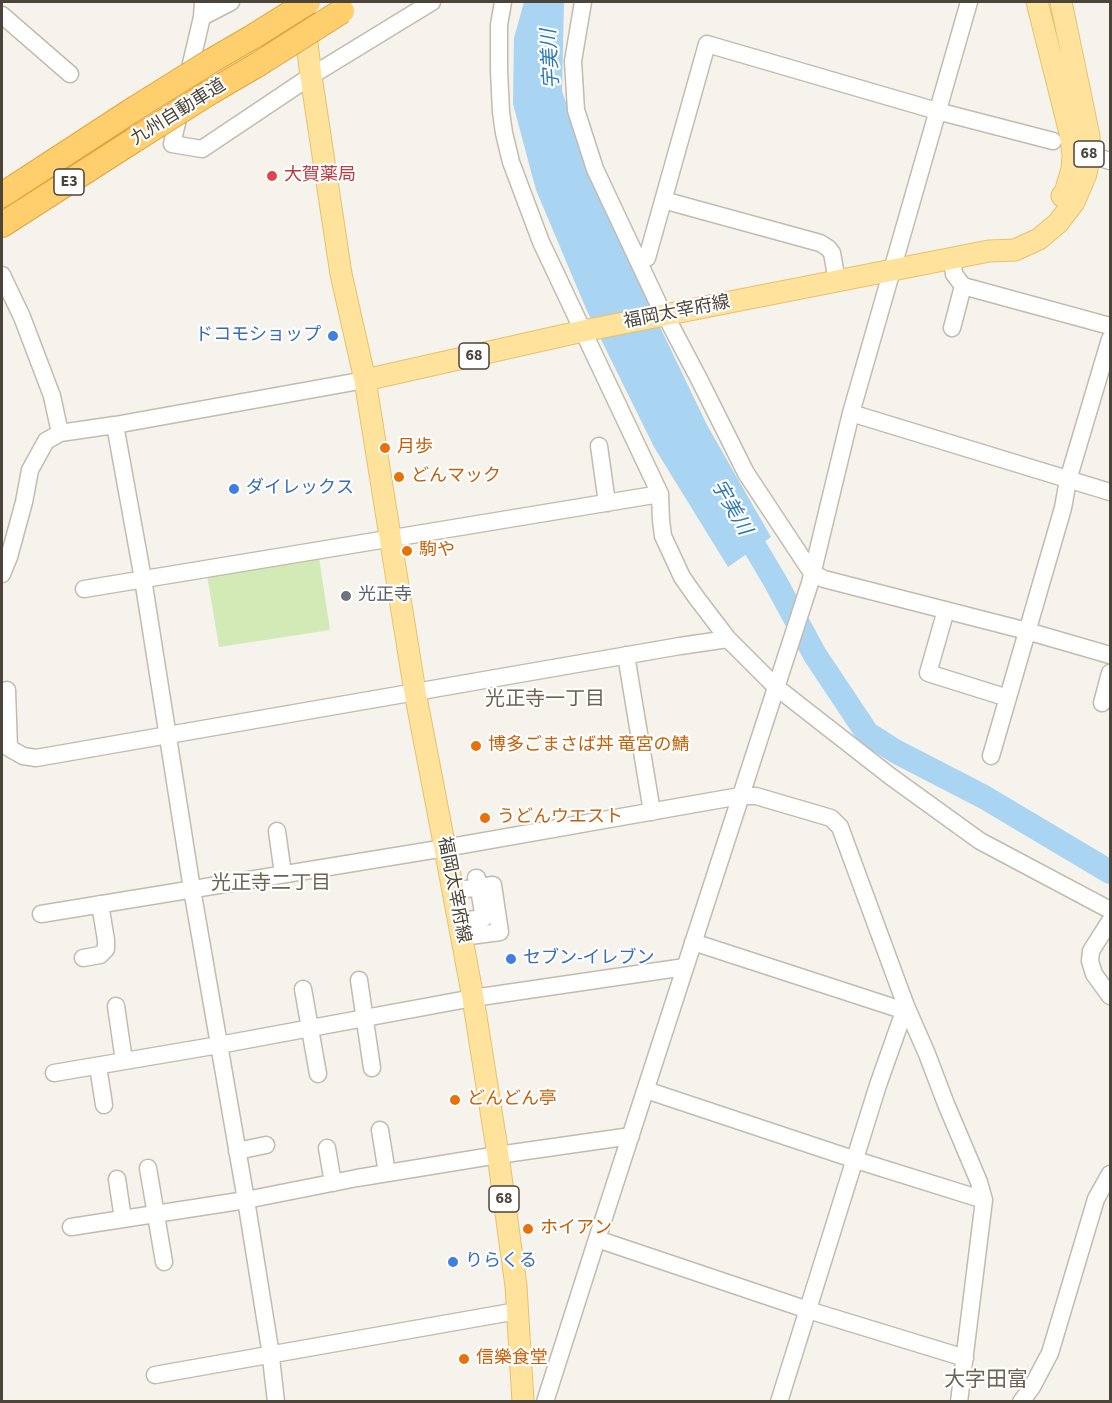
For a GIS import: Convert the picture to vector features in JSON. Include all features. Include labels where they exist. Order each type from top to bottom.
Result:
[{"type":"highway","name":"九州自動車道","points":[[2,195],[211,61],[308,2]]},
{"type":"highway","name":"九州自動車道","points":[[2,225],[349,6]]},
{"type":"main road","name":"福岡太宰府線","points":[[302,2],[341,274],[365,380],[415,692],[453,886],[498,1155],[516,1286],[523,1401]]},
{"type":"main road","name":"福岡太宰府線","points":[[989,251],[1033,230],[1065,193],[1072,169],[1071,137],[1037,2]]},
{"type":"main road","name":"福岡太宰府線","points":[[365,380],[665,314],[989,251],[1016,250],[1039,239],[1058,223],[1074,202],[1086,174],[1089,158],[1089,136],[1061,2]]},
{"type":"street","points":[[231,2],[203,9],[172,144],[202,148],[311,76],[432,2]]},
{"type":"street","points":[[503,2],[499,69],[501,112],[511,162],[542,242],[660,494],[663,536],[682,577],[728,639],[776,687],[890,776],[980,841],[1110,910]]},
{"type":"street","points":[[583,2],[573,61],[576,110],[595,169],[665,314],[746,473],[811,578]]},
{"type":"street","points":[[545,1401],[811,578],[850,413],[969,2]]},
{"type":"street","points":[[2,15],[70,74]]},
{"type":"street","points":[[647,258],[708,44],[937,111],[1053,141]]},
{"type":"street","points":[[663,200],[820,243],[832,253],[837,281]]},
{"type":"street","points":[[952,258],[954,274],[963,286],[1110,326]]},
{"type":"street","points":[[2,275],[22,317],[52,396],[60,433]]},
{"type":"street","points":[[952,328],[963,286]]},
{"type":"street","points":[[991,756],[1110,339]]},
{"type":"street","points":[[2,574],[18,524],[30,470],[46,441],[60,433],[365,380]]},
{"type":"street","points":[[850,413],[1110,492]]},
{"type":"street","points":[[115,425],[143,579],[192,889],[246,1200],[271,1355],[276,1401]]},
{"type":"street","points":[[599,446],[607,502]]},
{"type":"street","points":[[84,589],[660,494]]},
{"type":"street","points":[[811,578],[824,579],[946,610],[1110,655]]},
{"type":"street","points":[[946,610],[928,673],[1008,698]]},
{"type":"street","points":[[7,690],[9,748],[23,756],[36,758],[728,639]]},
{"type":"street","points":[[626,655],[652,812]]},
{"type":"street","points":[[1102,703],[1110,673]]},
{"type":"street","points":[[41,914],[446,848],[740,796],[756,796],[831,818],[840,827],[905,1009],[927,1054],[979,1182],[984,1200],[959,1401]]},
{"type":"street","points":[[277,831],[284,874]]},
{"type":"street","points":[[453,886],[478,887],[484,918],[460,929]]},
{"type":"street","points":[[83,958],[100,955],[106,949],[100,904]]},
{"type":"street","points":[[1110,921],[1091,951],[1090,961],[1094,974],[1110,996]]},
{"type":"street","points":[[693,942],[905,1009]]},
{"type":"street","points":[[54,1073],[219,1046],[473,998],[685,968]]},
{"type":"street","points":[[359,980],[372,1068]]},
{"type":"street","points":[[303,989],[318,1074]]},
{"type":"street","points":[[116,1006],[124,1061]]},
{"type":"street","points":[[779,1401],[878,1085],[905,1009]]},
{"type":"street","points":[[98,1066],[104,1105]]},
{"type":"street","points":[[646,1090],[984,1200]]},
{"type":"street","points":[[380,1130],[387,1173]]},
{"type":"street","points":[[71,1227],[246,1200],[387,1173],[631,1136]]},
{"type":"street","points":[[237,1151],[266,1145]]},
{"type":"street","points":[[327,1148],[333,1183]]},
{"type":"street","points":[[148,1168],[164,1262]]},
{"type":"street","points":[[1021,1401],[1032,1387],[1050,1353],[1096,1199],[1110,1174]]},
{"type":"street","points":[[117,1179],[123,1219]]},
{"type":"street","points":[[597,1239],[808,1310],[965,1358]]},
{"type":"street","points":[[155,1376],[518,1311]]},
{"type":"green space","points":[[319,558],[330,630],[219,647],[207,575]]},
{"type":"water","points":[[524,2],[564,2],[562,91],[596,188],[707,425],[771,537],[728,567],[654,447],[587,311],[536,190],[513,104],[514,38]]},
{"type":"waterway","name":"宇美川","points":[[740,522],[815,655],[867,733],[895,751],[984,797],[1110,872]]},
{"type":"place","name":"大賀薬局","points":[[272,176]]},
{"type":"place","name":"ドコモショップ","points":[[333,336]]},
{"type":"place","name":"月歩","points":[[385,448]]},
{"type":"place","name":"どんマック","points":[[399,477]]},
{"type":"place","name":"ダイレックス","points":[[234,489]]},
{"type":"place","name":"駒や","points":[[407,551]]},
{"type":"place","name":"光正寺","points":[[346,596]]},
{"type":"place","name":"博多ごまさば丼 竜宮の鯖","points":[[476,746]]},
{"type":"place","name":"うどんウエスト","points":[[485,818]]},
{"type":"place","name":"セブン-イレブン","points":[[511,959]]},
{"type":"place","name":"どんどん亭","points":[[455,1100]]},
{"type":"place","name":"ホイアン","points":[[528,1229]]},
{"type":"place","name":"りらくる","points":[[453,1262]]},
{"type":"place","name":"信樂食堂","points":[[464,1359]]},
{"type":"district","name":"光正寺一丁目","points":[[545,701]]},
{"type":"district","name":"光正寺二丁目","points":[[271,885]]},
{"type":"district","name":"大字田富","points":[[986,1381]]}]
